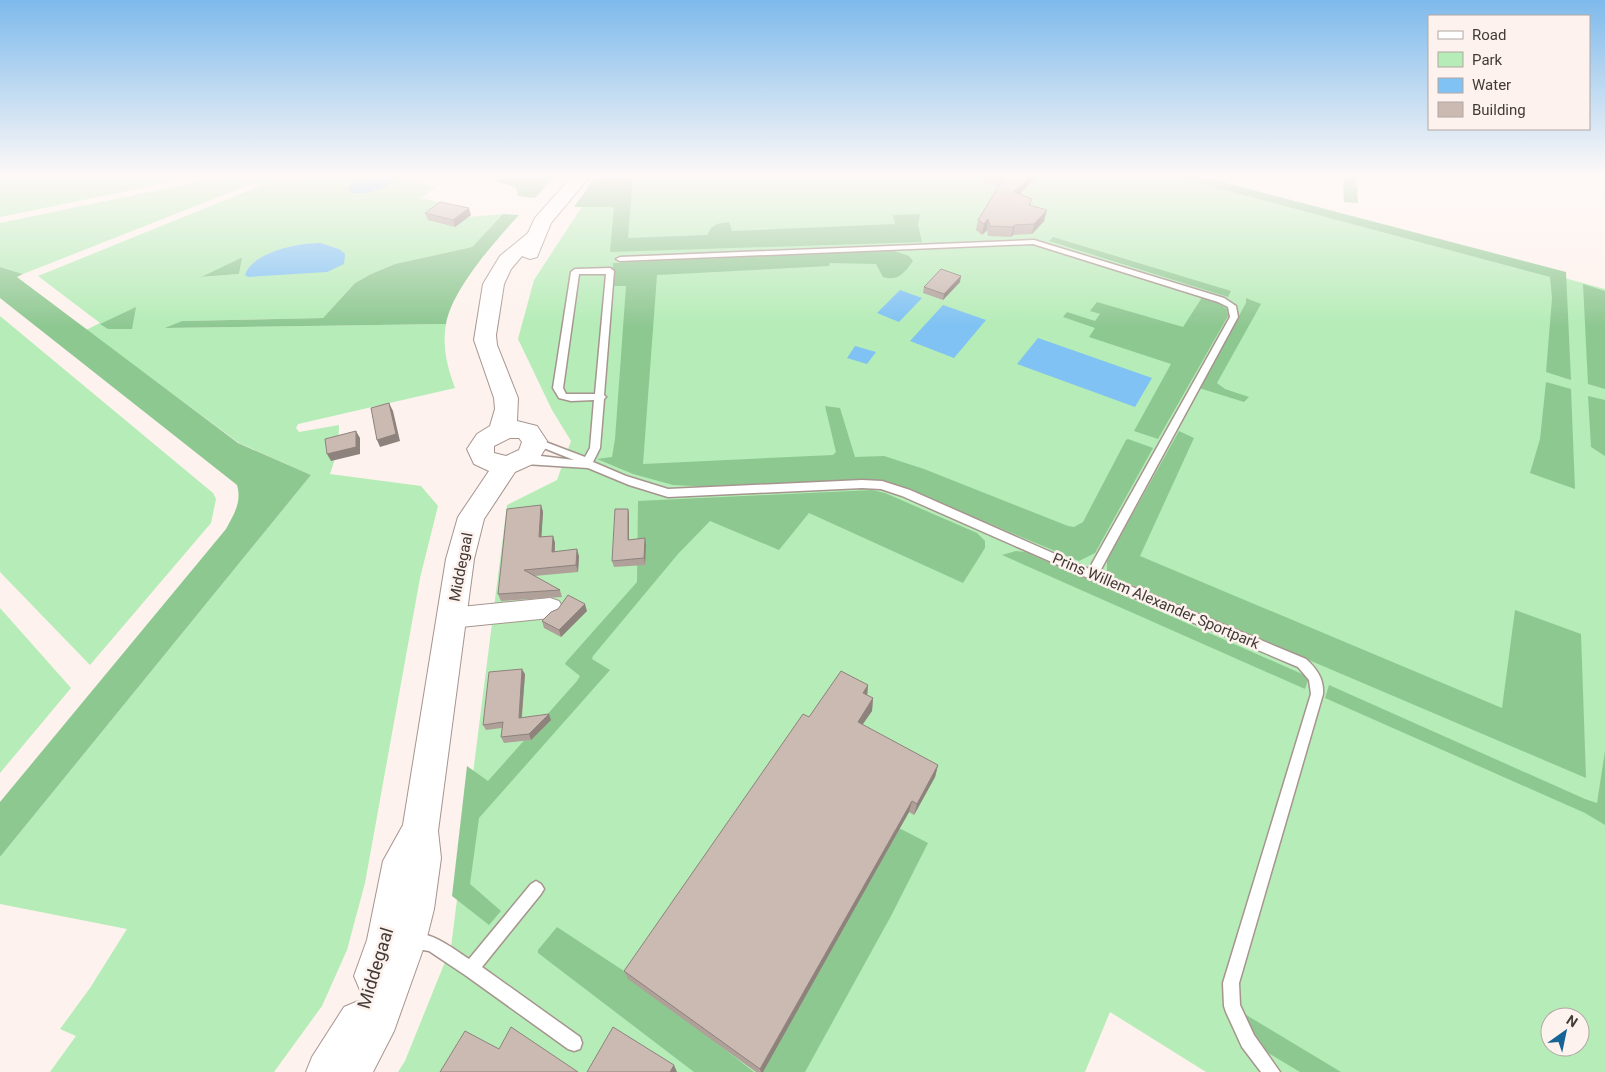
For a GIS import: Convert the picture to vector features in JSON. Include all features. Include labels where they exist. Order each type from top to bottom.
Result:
[{"type":"street","points":[[515,451],[516,429],[500,431],[507,414],[506,394],[499,382],[499,372],[486,344],[486,321],[491,304],[503,285],[525,261],[535,244],[535,237],[541,226]]},
{"type":"street","points":[[499,372],[509,379],[515,391],[515,451]]},
{"type":"street","name":"Middegaal","points":[[327,1072],[358,1022],[397,941],[415,909],[423,858],[420,831],[460,559],[471,517],[515,451],[482,445],[489,436],[500,431]]},
{"type":"street","name":"Middegaal","points":[[451,618],[550,608]]},
{"type":"street","name":"Middegaal","points":[[350,1072],[374,1031],[397,941]]},
{"type":"lane","points":[[620,259],[1034,242],[1221,300],[1232,306],[1234,316],[1092,575]]},
{"type":"lane","points":[[587,464],[595,448],[601,397],[610,271],[575,272],[558,388],[562,396],[571,398],[601,397]]},
{"type":"lane","name":"Prins Willem Alexander Sportpark","points":[[515,451],[536,459],[571,466],[587,464]]},
{"type":"lane","name":"Prins Willem Alexander Sportpark","points":[[515,451],[578,457],[587,464],[640,485],[668,493],[862,484],[882,485],[906,493],[1092,575],[1302,663],[1312,672],[1318,683],[1317,694],[1231,983],[1232,1006],[1248,1041],[1271,1072]]},
{"type":"lane","points":[[471,969],[536,889]]},
{"type":"lane","points":[[397,941],[431,944],[471,969],[574,1043]]},
{"type":"green space","points":[[0,226],[145,226],[23,274],[0,267]]},
{"type":"green space","points":[[161,226],[492,226],[472,247],[395,264],[371,274],[355,283],[323,318],[182,321],[167,328],[446,324],[446,356],[455,388],[298,424],[296,428],[299,432],[339,425],[338,450],[330,474],[421,486],[438,506],[420,578],[365,883],[347,950],[322,1006],[274,1072],[50,1072],[76,1036],[60,1029],[90,988],[127,929],[0,904],[0,857],[311,475],[239,443],[86,330],[100,323],[38,276]],"holes":[[[321,243],[339,249],[250,266],[284,248],[302,244]],[[241,259],[239,274],[202,277]]]},
{"type":"green space","points":[[492,226],[509,226],[487,251],[466,281],[450,310],[446,324],[165,328],[182,321],[323,318],[355,283],[371,274],[395,264],[472,247]]},
{"type":"green space","points":[[569,226],[1373,226],[1605,289],[1605,1072],[1206,1072],[1110,1012],[1085,1072],[398,1072],[405,1061],[451,947],[507,505],[557,480],[571,441],[552,410],[518,339],[534,280]]},
{"type":"green space","points":[[612,226],[629,226],[628,238],[707,235],[714,226],[730,226],[732,231],[848,226],[918,226],[922,242],[610,252]]},
{"type":"green space","points":[[1360,226],[1390,226],[1566,272],[1571,380],[1546,372],[1552,298],[1550,277]]},
{"type":"green space","points":[[1053,237],[1231,291],[1228,297],[1049,241]]},
{"type":"green space","points":[[892,250],[909,256],[913,261],[901,275],[893,278],[883,277],[876,264],[836,263],[830,263],[829,266],[657,275],[643,464],[833,455],[836,452],[825,406],[840,408],[855,457],[884,456],[924,469],[1074,527],[1083,522],[1126,440],[1128,439],[1153,448],[1095,553],[1079,561],[897,485],[873,479],[712,487],[673,485],[633,474],[597,459],[612,457],[615,439],[626,286],[611,286],[613,263]]},
{"type":"green space","points":[[241,258],[239,274],[201,277]]},
{"type":"green space","points":[[0,267],[23,274],[17,277],[238,443],[311,475],[0,857],[0,802],[226,529],[239,497],[237,485],[0,298]]},
{"type":"green space","points":[[1583,284],[1605,291],[1605,389],[1588,384]]},
{"type":"green space","points":[[1203,296],[1213,299],[1227,309],[1228,316],[1158,439],[1134,431],[1171,364],[1089,337],[1095,328],[1063,317],[1067,312],[1095,321],[1100,314],[1090,311],[1097,302],[1183,327]]},
{"type":"green space","points":[[1246,298],[1261,304],[1217,383],[1225,389],[1249,397],[1244,402],[1199,388],[1246,303]]},
{"type":"green space","points":[[136,307],[132,329],[108,329],[100,324]]},
{"type":"green space","points":[[0,316],[213,493],[216,499],[211,523],[90,665],[0,572]]},
{"type":"green space","points":[[1546,382],[1571,389],[1575,489],[1530,473],[1540,439]]},
{"type":"green space","points":[[1588,396],[1605,400],[1605,456],[1591,447]]},
{"type":"green space","points":[[1179,431],[1194,438],[1140,556],[1502,708],[1515,610],[1581,634],[1586,778],[1107,574],[1107,560]]},
{"type":"green space","points":[[872,490],[885,493],[977,533],[985,541],[985,548],[963,583],[809,513],[779,550],[710,521],[678,554],[593,656],[592,659],[610,670],[479,818],[470,884],[501,911],[489,925],[452,896],[467,766],[488,781],[577,681],[580,676],[565,664],[566,662],[637,582],[638,501]]},
{"type":"green space","points":[[1016,551],[1025,552],[1309,677],[1305,689],[1002,555]]},
{"type":"green space","points":[[0,608],[71,688],[0,773]]},
{"type":"green space","points":[[1329,685],[1597,803],[1605,751],[1605,825],[1585,813],[1325,698]]},
{"type":"green space","points":[[895,829],[901,829],[928,843],[891,916],[805,1072],[756,1072]]},
{"type":"green space","points":[[557,927],[627,973],[754,1072],[694,1072],[538,953],[538,950]]},
{"type":"green space","points":[[1238,1010],[1341,1072],[1300,1072],[1260,1048]]},
{"type":"water","points":[[321,243],[339,249],[345,254],[344,264],[327,272],[248,277],[245,275],[249,267],[257,260],[278,250],[301,244]]},
{"type":"water","points":[[900,290],[922,298],[899,322],[877,313]]},
{"type":"water","points":[[943,305],[986,320],[954,358],[910,341]]},
{"type":"water","points":[[1038,338],[1152,378],[1135,407],[1017,364]]},
{"type":"water","points":[[855,346],[876,352],[867,364],[847,358]]},
{"type":"building","points":[[941,269],[961,276],[944,294],[924,287]]},
{"type":"building","points":[[389,403],[396,434],[377,440],[371,408]]},
{"type":"building","points":[[356,431],[356,447],[327,454],[325,439]]},
{"type":"building","points":[[541,505],[539,537],[553,536],[552,552],[577,549],[576,565],[524,570],[560,590],[498,594],[507,509]]},
{"type":"building","points":[[615,509],[628,509],[628,540],[645,538],[644,558],[612,561]]},
{"type":"building","points":[[568,595],[585,604],[559,630],[542,621],[551,612],[558,609]]},
{"type":"building","points":[[522,669],[519,718],[549,714],[529,734],[501,737],[503,722],[483,725],[489,672]]},
{"type":"building","points":[[841,671],[868,685],[863,693],[873,698],[858,722],[938,765],[917,804],[912,801],[760,1069],[624,971],[803,714],[809,717]]},
{"type":"building","points":[[511,1027],[578,1072],[440,1072],[465,1031],[499,1049]]},
{"type":"building","points":[[613,1027],[674,1065],[670,1072],[587,1072]]}]
